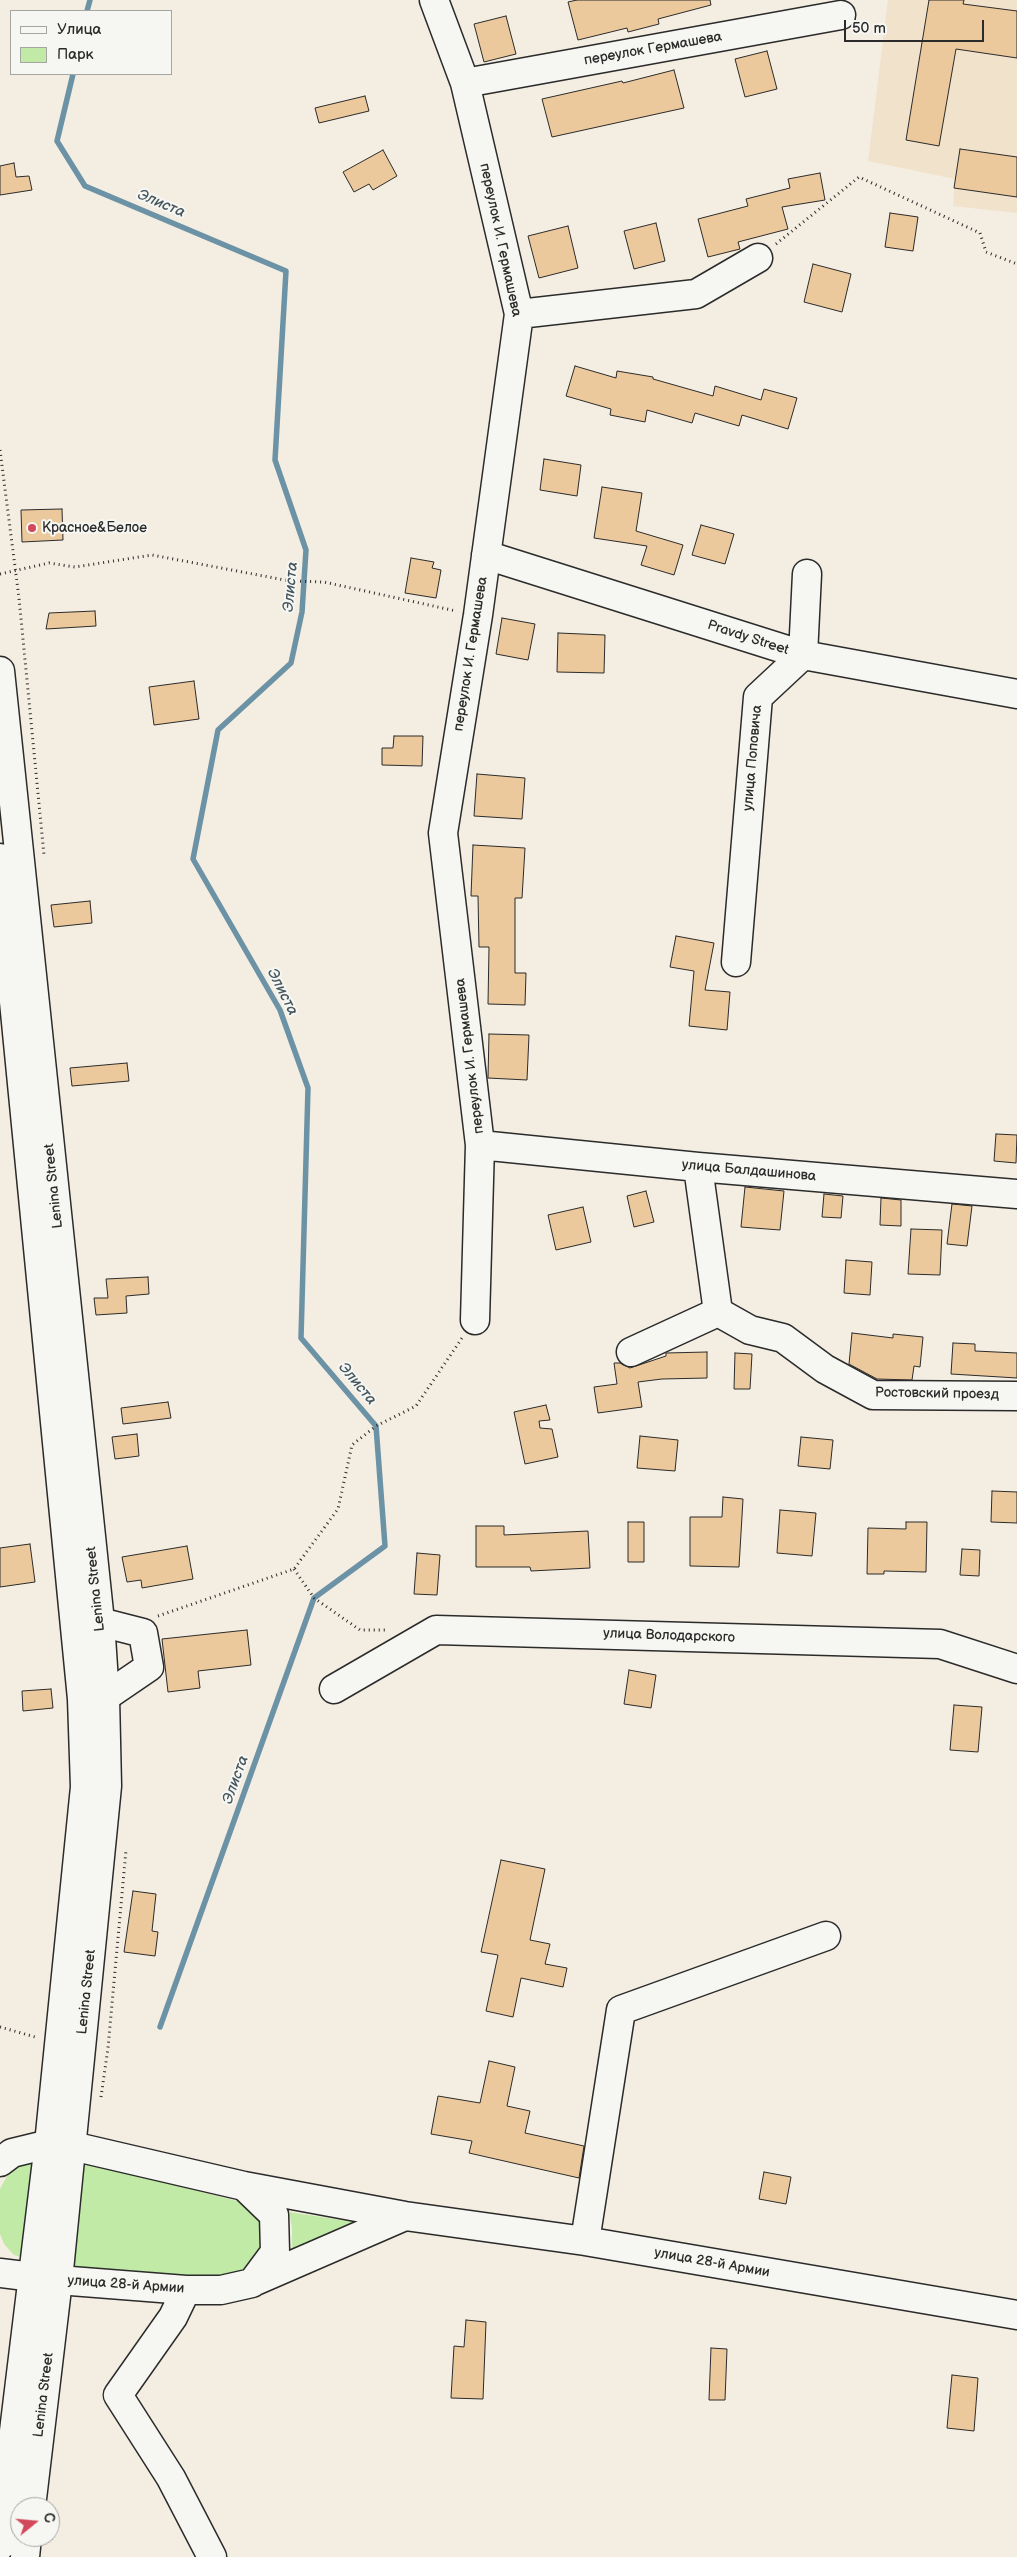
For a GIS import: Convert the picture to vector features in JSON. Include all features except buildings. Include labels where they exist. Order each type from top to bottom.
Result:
[{"type":"street","name":"переулок И. Гермашева","points":[[434,0],[465,83],[519,314],[478,615],[443,833],[480,1145],[475,1320]]},
{"type":"street","name":"переулок Гермашева","points":[[465,83],[841,15]]},
{"type":"street","points":[[519,314],[696,294],[758,258]]},
{"type":"street","name":"Pravdy Street","points":[[486,555],[803,655],[1017,694]]},
{"type":"street","points":[[803,655],[806,574]]},
{"type":"street","name":"улица Поповича","points":[[736,962],[758,697],[803,655]]},
{"type":"street","name":"Lenina Street","points":[[0,671],[100,1622],[106,1697],[107,1786],[60,2145],[31,2277],[0,2546]]},
{"type":"street","name":"Lenina Street","points":[[0,858],[4,921],[82,1709],[85,1787],[60,2145],[58,2280],[32,2497]]},
{"type":"street","name":"улица Балдашинова","points":[[480,1145],[698,1167],[1017,1194]]},
{"type":"street","points":[[631,1352],[718,1312],[698,1167]]},
{"type":"street","name":"Ростовский проезд","points":[[718,1312],[750,1330],[783,1338],[825,1369],[872,1395],[1017,1396]]},
{"type":"street","points":[[100,1622],[143,1633],[149,1667],[106,1697]]},
{"type":"street","name":"улица Володарского","points":[[334,1690],[436,1630],[940,1644],[1017,1669]]},
{"type":"street","points":[[585,2242],[621,2010],[826,1936]]},
{"type":"street","name":"улица 28-й Армии","points":[[0,2162],[12,2153],[60,2145],[244,2186],[405,2216],[585,2242],[1017,2315]]},
{"type":"street","points":[[244,2186],[274,2215],[275,2252],[252,2283]]},
{"type":"street","name":"улица 28-й Армии","points":[[0,2273],[58,2280],[186,2290],[221,2290],[252,2283],[405,2216]]},
{"type":"street","points":[[186,2290],[173,2317],[118,2395],[170,2478],[212,2557]]},
{"type":"path","points":[[758,258],[860,177],[980,233],[986,252],[1017,264]]},
{"type":"path","points":[[0,574],[49,563],[75,567],[152,555],[291,581],[317,582],[478,615]]},
{"type":"path","points":[[143,1633],[156,1616],[294,1569],[338,1509],[352,1445],[376,1426],[416,1406],[475,1320]]},
{"type":"path","points":[[294,1569],[314,1598],[360,1630],[398,1630]]},
{"type":"path","points":[[0,2027],[35,2037]]},
{"type":"shaded area","points":[[888,0],[1017,0],[1017,213],[953,206],[955,179],[868,161]]},
{"type":"green space","points":[[39,2157],[24,2258],[14,2255],[4,2244],[0,2234],[0,2189],[7,2176],[21,2164]]},
{"type":"green space","points":[[85,2162],[241,2202],[256,2215],[262,2227],[264,2246],[250,2270],[211,2279],[72,2268]]},
{"type":"green space","points":[[289,2212],[360,2223],[292,2254],[292,2227]]},
{"type":"waterway","name":"Элиста","points":[[87,10],[90,0]]},
{"type":"waterway","name":"Элиста","points":[[73,75],[57,141],[85,186],[286,271],[275,460],[306,550],[302,612],[291,663],[218,730],[193,859],[280,1010],[308,1088],[301,1338],[376,1426],[385,1546],[314,1598],[160,2027]]},
{"type":"place","name":"Красное&Белое","points":[[32,528]]}]
